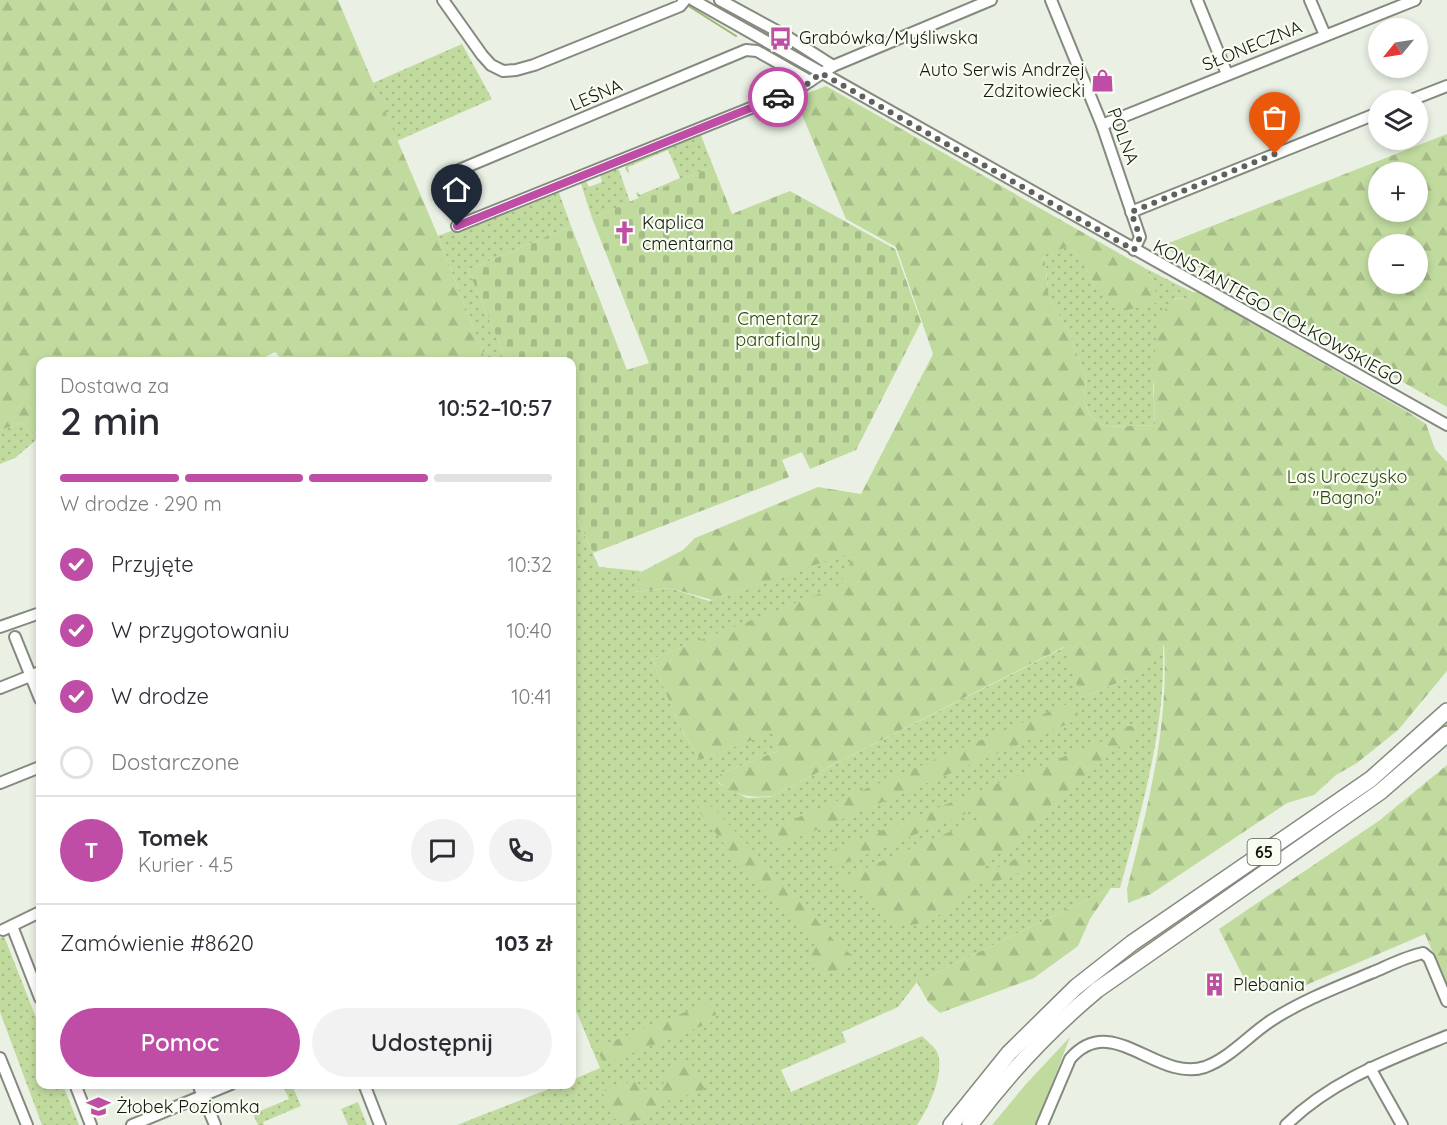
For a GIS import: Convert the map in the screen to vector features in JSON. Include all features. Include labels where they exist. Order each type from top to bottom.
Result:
[{"type":"highway","name":"65","points":[[951,1125],[1009,1053],[1076,987],[1132,943],[1371,779],[1447,711]]},
{"type":"highway","name":"65","points":[[970,1125],[1019,1064],[1074,1009],[1135,961],[1380,792],[1447,734]]},
{"type":"highway","points":[[1074,1009],[1084,992],[1082,986],[1076,987]]},
{"type":"street","points":[[443,0],[482,55],[491,65],[503,71],[534,65],[580,48],[680,6],[685,0]]},
{"type":"street","name":"KONSTANTEGO CIOŁKOWSKIEGO","points":[[693,0],[1409,405],[1447,424]]},
{"type":"street","points":[[720,0],[786,36],[833,66]]},
{"type":"street","points":[[457,226],[787,93],[833,66],[991,0]]},
{"type":"street","name":"POLNA","points":[[1051,0],[1102,125],[1140,237],[1134,250]]},
{"type":"street","points":[[1197,0],[1227,74]]},
{"type":"street","points":[[1310,0],[1325,35]]},
{"type":"street","name":"SŁONECZNA","points":[[1102,125],[1416,0]]},
{"type":"street","name":"LEŚNA","points":[[459,170],[746,50],[757,51],[810,81]]},
{"type":"street","points":[[1428,93],[1447,86]]},
{"type":"street","points":[[1131,212],[1368,118]]},
{"type":"street","name":"KONSTANTEGO CIOŁKOWSKIEGO","points":[[1409,405],[1447,430]]},
{"type":"street","points":[[0,627],[36,614]]},
{"type":"street","points":[[0,688],[36,674],[15,637]]},
{"type":"street","points":[[0,783],[36,769]]},
{"type":"street","points":[[36,914],[8,928],[36,989]]},
{"type":"street","points":[[1046,1124],[1070,1059],[1077,1051],[1094,1041],[1114,1043],[1182,1069],[1203,1068],[1222,1058],[1253,1033],[1291,1009],[1422,953],[1429,958],[1447,1001]]},
{"type":"street","points":[[1286,1125],[1328,1090],[1370,1068],[1447,1036]]},
{"type":"street","points":[[0,1058],[27,1125]]},
{"type":"street","points":[[1370,1068],[1402,1125]]},
{"type":"street","points":[[77,1089],[91,1125]]},
{"type":"street","points":[[200,1089],[214,1125]]},
{"type":"street","points":[[132,1125],[219,1089]]},
{"type":"street","points":[[366,1089],[380,1125]]},
{"type":"green space","points":[[0,0],[338,0],[438,236],[484,357],[280,357],[275,352],[265,357],[36,357],[36,440],[22,423],[0,430]]},
{"type":"green space","points":[[462,44],[492,99],[397,141],[373,83]]},
{"type":"green space","name":"Las Uroczysko \"Bagno\"","points":[[826,86],[1145,268],[1155,283],[1156,303],[1127,310],[1095,286],[1081,258],[1067,247],[1044,255],[1049,298],[1069,332],[1086,378],[1084,401],[1091,417],[1106,427],[1155,425],[1154,360],[1159,325],[1171,302],[1188,298],[1192,292],[1197,292],[1426,424],[1435,449],[1447,462],[1447,671],[1398,730],[1357,763],[1336,775],[1314,795],[1287,803],[1151,894],[1128,903],[1127,889],[1149,799],[1160,737],[1165,676],[1164,645],[1129,678],[1081,698],[1064,647],[772,796],[764,797],[737,793],[718,782],[720,774],[778,751],[773,732],[700,760],[679,725],[652,659],[839,586],[856,551],[712,600],[670,588],[633,592],[641,572],[683,550],[695,538],[818,487],[861,494],[933,354],[896,247],[846,219],[795,98]]},
{"type":"green space","points":[[700,133],[713,166],[639,198],[636,191],[640,195],[680,178],[668,150],[628,167],[629,174],[625,168],[628,163]]},
{"type":"green space","points":[[1447,134],[1447,407],[1161,246],[1368,165],[1368,222],[1428,222],[1428,162],[1376,162],[1406,150],[1428,150],[1428,141]]},
{"type":"green space","name":"Cmentarz parafialny","points":[[713,166],[732,214],[790,191],[895,249],[921,322],[856,450],[810,469],[802,452],[782,460],[789,477],[593,553],[576,516],[576,357],[505,357],[468,270],[571,226],[627,370],[649,363],[592,218]]},
{"type":"green space","points":[[615,169],[619,170],[630,202],[592,218],[580,181],[585,179],[589,187],[602,182],[600,175]]},
{"type":"green space","points":[[558,190],[571,226],[468,270],[505,357],[484,357],[438,236]]},
{"type":"green space","points":[[1067,246],[1081,258],[1095,286],[1155,283],[1145,268],[1192,292],[1188,298],[1175,299],[1153,385],[1155,425],[1106,427],[1091,417],[1084,401],[1086,378],[1069,332],[1049,298],[1044,254]]},
{"type":"green space","points":[[22,423],[36,440],[15,458],[0,464],[0,430]]},
{"type":"green space","points":[[576,516],[599,567],[641,571],[635,592],[670,588],[709,601],[857,550],[841,586],[652,659],[680,727],[700,760],[774,731],[778,751],[720,774],[718,783],[747,798],[770,797],[1065,647],[1081,698],[1129,678],[1163,644],[1161,706],[1157,737],[1144,798],[1120,888],[1111,888],[917,982],[898,1007],[842,1032],[846,1042],[781,1070],[791,1092],[922,1036],[936,1050],[939,1067],[931,1099],[917,1125],[457,1125],[549,1089],[576,1089],[576,1078],[600,1068],[576,1011]]},
{"type":"green space","points":[[1074,701],[1079,719],[776,847],[768,830]]},
{"type":"green space","points":[[1447,720],[1447,727],[1396,772],[1092,986],[1090,984],[1129,953],[1393,768]]},
{"type":"green space","points":[[1128,726],[1139,727],[1141,733],[1130,743],[1115,748],[1092,773],[1057,798],[1014,847],[986,859],[984,868],[991,871],[1017,858],[1026,857],[1028,863],[1019,873],[979,883],[961,901],[938,916],[912,925],[900,926],[887,924],[873,903],[838,880],[982,818],[977,809],[834,868],[826,853],[1110,738]]},
{"type":"green space","points":[[1447,765],[1447,986],[1425,934],[1292,991],[1248,986],[1219,929],[1380,820]]},
{"type":"green space","points":[[701,800],[713,808],[796,895],[836,943],[853,956],[847,967],[826,973],[810,958],[816,947],[789,912],[735,858],[698,810]]},
{"type":"green space","points":[[1111,888],[1090,919],[1078,946],[1034,978],[940,1013],[928,1002],[917,982]]},
{"type":"green space","points":[[4,936],[36,1018],[36,1089],[65,1089],[79,1125],[42,1125],[0,1012],[0,938]]},
{"type":"green space","points":[[705,1004],[713,1006],[716,1014],[712,1022],[604,1064],[596,1048]]},
{"type":"green space","points":[[1070,1037],[1036,1125],[992,1125],[1026,1084]]},
{"type":"green space","points":[[683,1060],[687,1070],[696,1072],[706,1082],[703,1091],[660,1103],[638,1120],[625,1125],[612,1117],[602,1091],[620,1083],[635,1082],[646,1090],[657,1093],[663,1086],[665,1070]]},
{"type":"green space","points":[[284,1089],[294,1089],[301,1106],[263,1122],[264,1125],[258,1125],[253,1114],[289,1099]]},
{"type":"green space","points":[[358,1102],[367,1125],[348,1125],[341,1109]]},
{"type":"waterway","points":[[687,5],[736,36]]},
{"type":"way so far","points":[[778,97],[806,85],[821,73],[1134,250],[1140,237],[1131,212],[1275,154]]},
{"type":"place","name":"Grabówka/Myśliwska","points":[[781,38]]},
{"type":"place","name":"Auto Serwis Andrzej Zdzitowiecki","points":[[1103,80]]},
{"type":"place","name":"Kaplica cmentarna","points":[[624,233]]},
{"type":"place","name":"Plebania","points":[[1215,985]]},
{"type":"place","name":"Żłobek Poziomka","points":[[98,1107]]},
{"type":"route","points":[[457,226],[778,97]]}]
